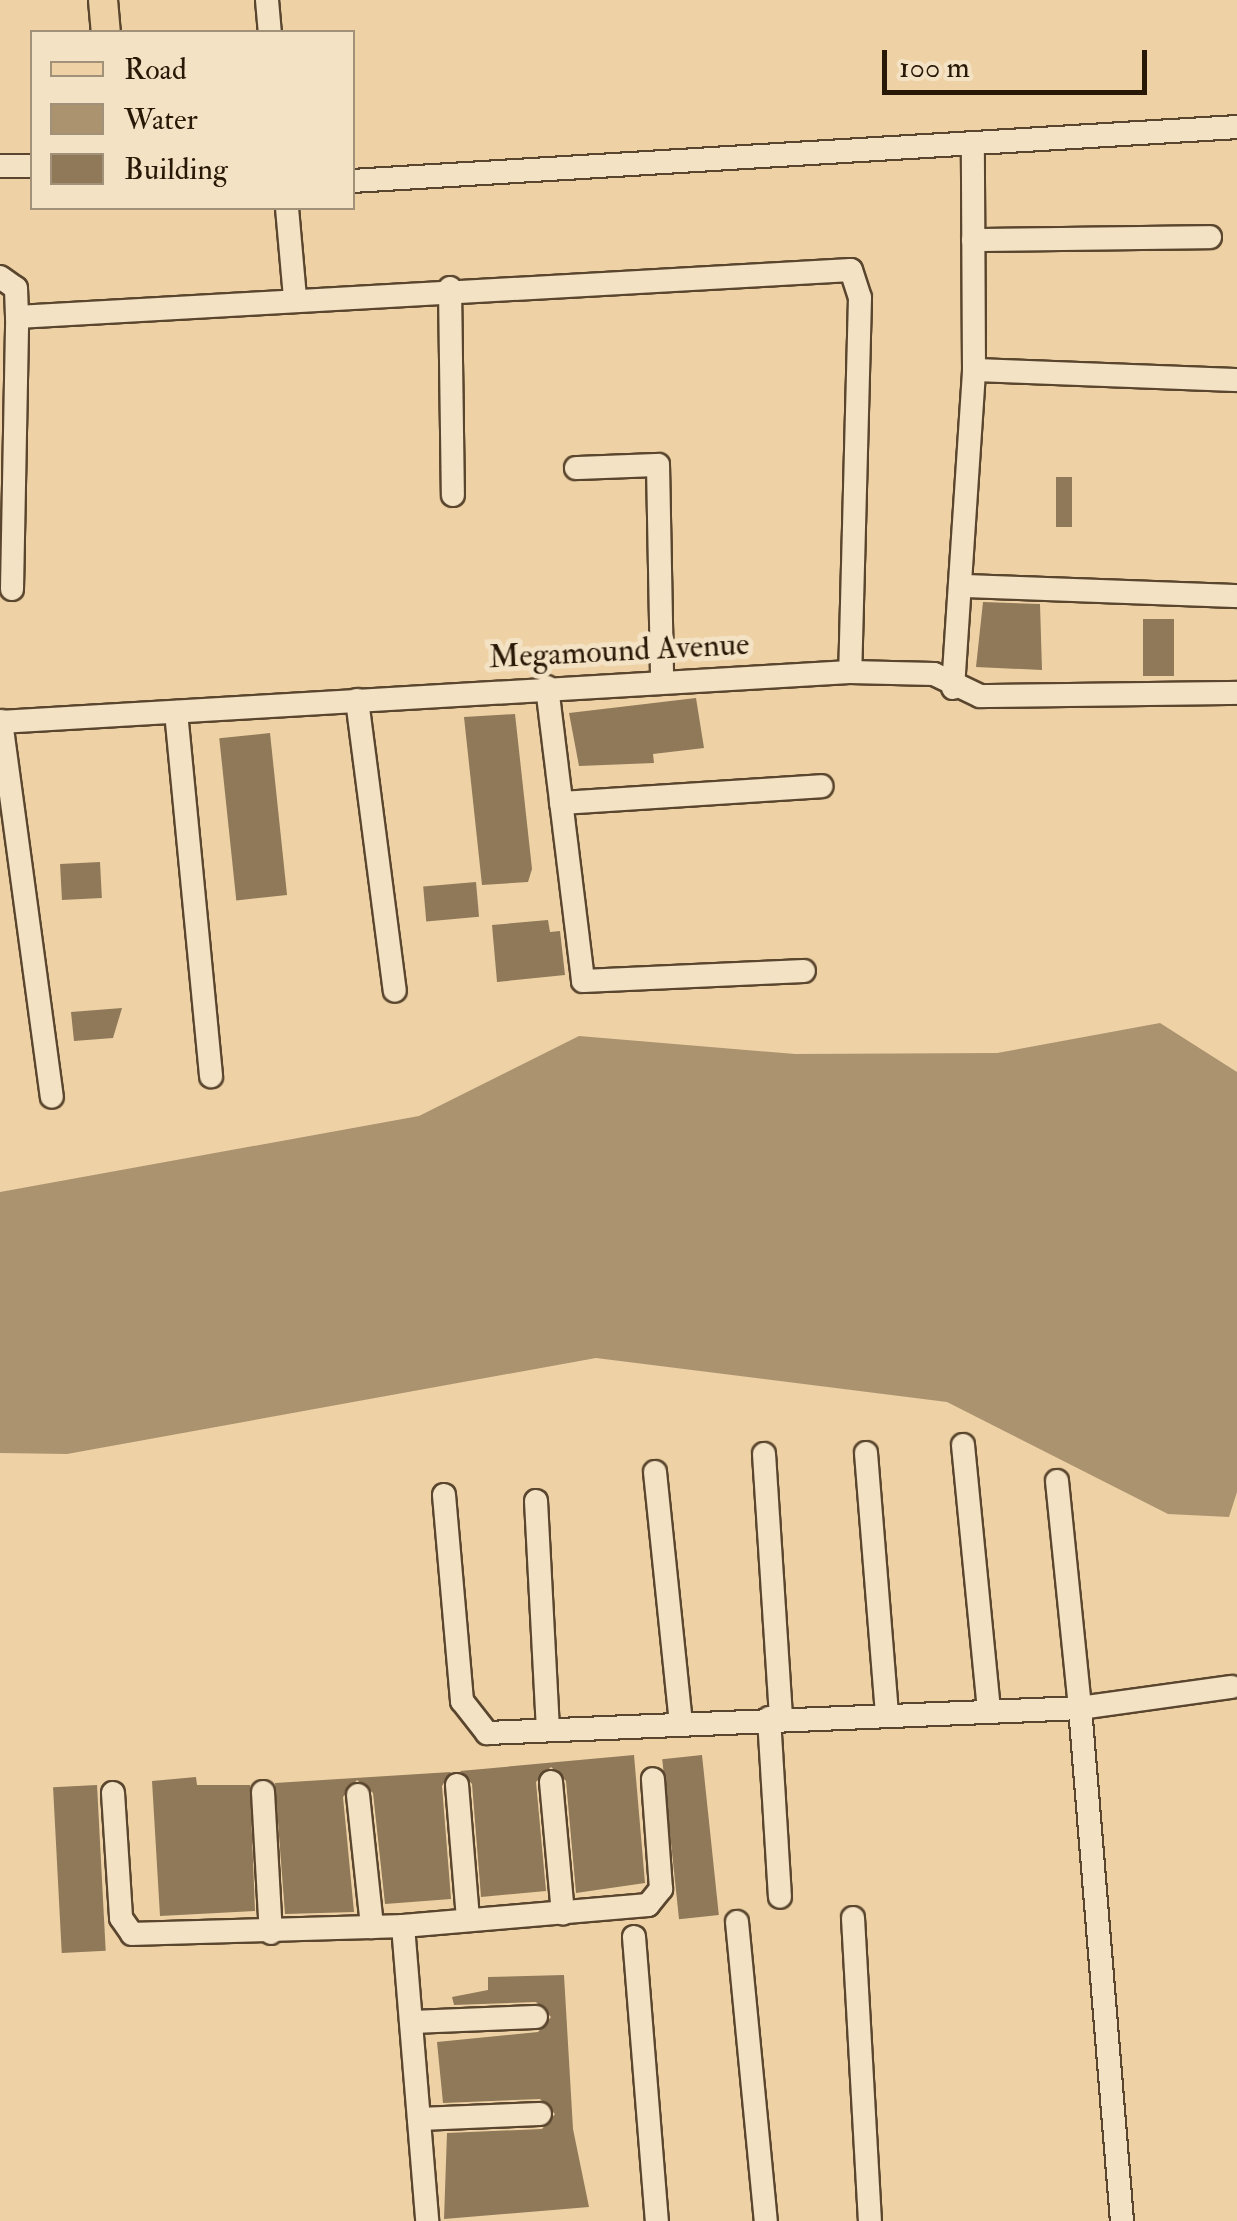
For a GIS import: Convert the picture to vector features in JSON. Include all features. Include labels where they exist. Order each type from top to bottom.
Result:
[{"type":"main road","points":[[103,0],[106,30]]},
{"type":"street","points":[[267,0],[270,30]]},
{"type":"street","points":[[355,181],[1237,127]]},
{"type":"street","points":[[953,688],[974,370],[973,143]]},
{"type":"street","points":[[0,166],[30,166]]},
{"type":"street","points":[[287,210],[296,297]]},
{"type":"street","points":[[973,240],[1210,238]]},
{"type":"street","points":[[17,317],[823,267],[857,275],[850,672]]},
{"type":"street","points":[[0,277],[16,288],[12,588]]},
{"type":"street","points":[[450,288],[453,495]]},
{"type":"street","points":[[974,370],[1237,380]]},
{"type":"street","points":[[576,468],[658,465],[662,681]]},
{"type":"street","points":[[962,586],[1237,596]]},
{"type":"street","name":"Megamound Avenue","points":[[1,722],[850,672],[934,674],[953,688],[1014,697],[1237,693]]},
{"type":"street","points":[[547,687],[583,982],[804,971]]},
{"type":"street","points":[[357,700],[395,990]]},
{"type":"street","points":[[176,712],[211,1076]]},
{"type":"street","points":[[1,722],[52,1097]]},
{"type":"street","points":[[561,803],[821,786]]},
{"type":"street","points":[[962,1445],[990,1710]]},
{"type":"street","points":[[866,1453],[888,1714]]},
{"type":"street","points":[[764,1454],[780,1896]]},
{"type":"street","points":[[656,1472],[680,1722]]},
{"type":"street","points":[[1057,1481],[1080,1708],[1122,2221]]},
{"type":"street","points":[[444,1495],[462,1701],[488,1732],[775,1717],[1080,1708],[1232,1687]]},
{"type":"street","points":[[536,1501],[548,1728]]},
{"type":"street","points":[[113,1793],[121,1918],[132,1934],[270,1933],[562,1913],[657,1899],[653,1779]]},
{"type":"street","points":[[551,1782],[562,1913]]},
{"type":"street","points":[[457,1786],[468,1920]]},
{"type":"street","points":[[263,1792],[270,1933]]},
{"type":"street","points":[[358,1795],[372,1928]]},
{"type":"street","points":[[853,1918],[870,2221]]},
{"type":"street","points":[[737,1922],[766,2221]]},
{"type":"street","points":[[403,1926],[427,2221]]},
{"type":"street","points":[[634,1936],[658,2221]]},
{"type":"street","points":[[411,2022],[536,2018]]},
{"type":"street","points":[[419,2119],[540,2114]]},
{"type":"water","points":[[1160,1023],[1237,1072],[1237,1492],[1229,1517],[1168,1514],[947,1402],[596,1358],[67,1454],[0,1453],[0,1192],[419,1116],[579,1036],[795,1054],[997,1053]]},
{"type":"building","points":[[1056,477],[1072,477],[1072,527],[1056,527]]},
{"type":"building","points":[[983,602],[1040,604],[1042,670],[976,667]]},
{"type":"building","points":[[1143,619],[1174,619],[1174,676],[1143,676]]},
{"type":"building","points":[[696,698],[704,748],[653,754],[654,763],[579,766],[569,713]]},
{"type":"building","points":[[515,714],[532,869],[528,882],[482,885],[464,717]]},
{"type":"building","points":[[270,733],[287,895],[236,900],[219,738]]},
{"type":"building","points":[[100,862],[102,898],[62,900],[60,864]]},
{"type":"building","points":[[476,882],[479,917],[426,921],[423,887]]},
{"type":"building","points":[[548,920],[550,932],[560,931],[565,975],[497,982],[492,925]]},
{"type":"building","points":[[122,1008],[113,1038],[74,1041],[71,1012]]},
{"type":"building","points":[[634,1755],[645,1883],[576,1893],[566,1781],[551,1767],[536,1782],[546,1891],[481,1897],[472,1784],[460,1771]]},
{"type":"building","points":[[702,1755],[719,1915],[679,1919],[662,1759]]},
{"type":"building","points":[[451,1772],[442,1786],[451,1899],[385,1904],[373,1793],[357,1780],[343,1797],[354,1912],[285,1914],[275,1783]]},
{"type":"building","points":[[196,1777],[197,1785],[250,1785],[255,1911],[160,1916],[152,1781]]},
{"type":"building","points":[[97,1785],[106,1951],[62,1953],[53,1787]]},
{"type":"building","points":[[564,1975],[573,2129],[589,2207],[444,2219],[447,2133],[542,2129],[555,2114],[540,2099],[443,2103],[437,2042],[538,2032],[551,2017],[536,2002],[454,2005],[452,1997],[488,1990],[488,1977]]}]
